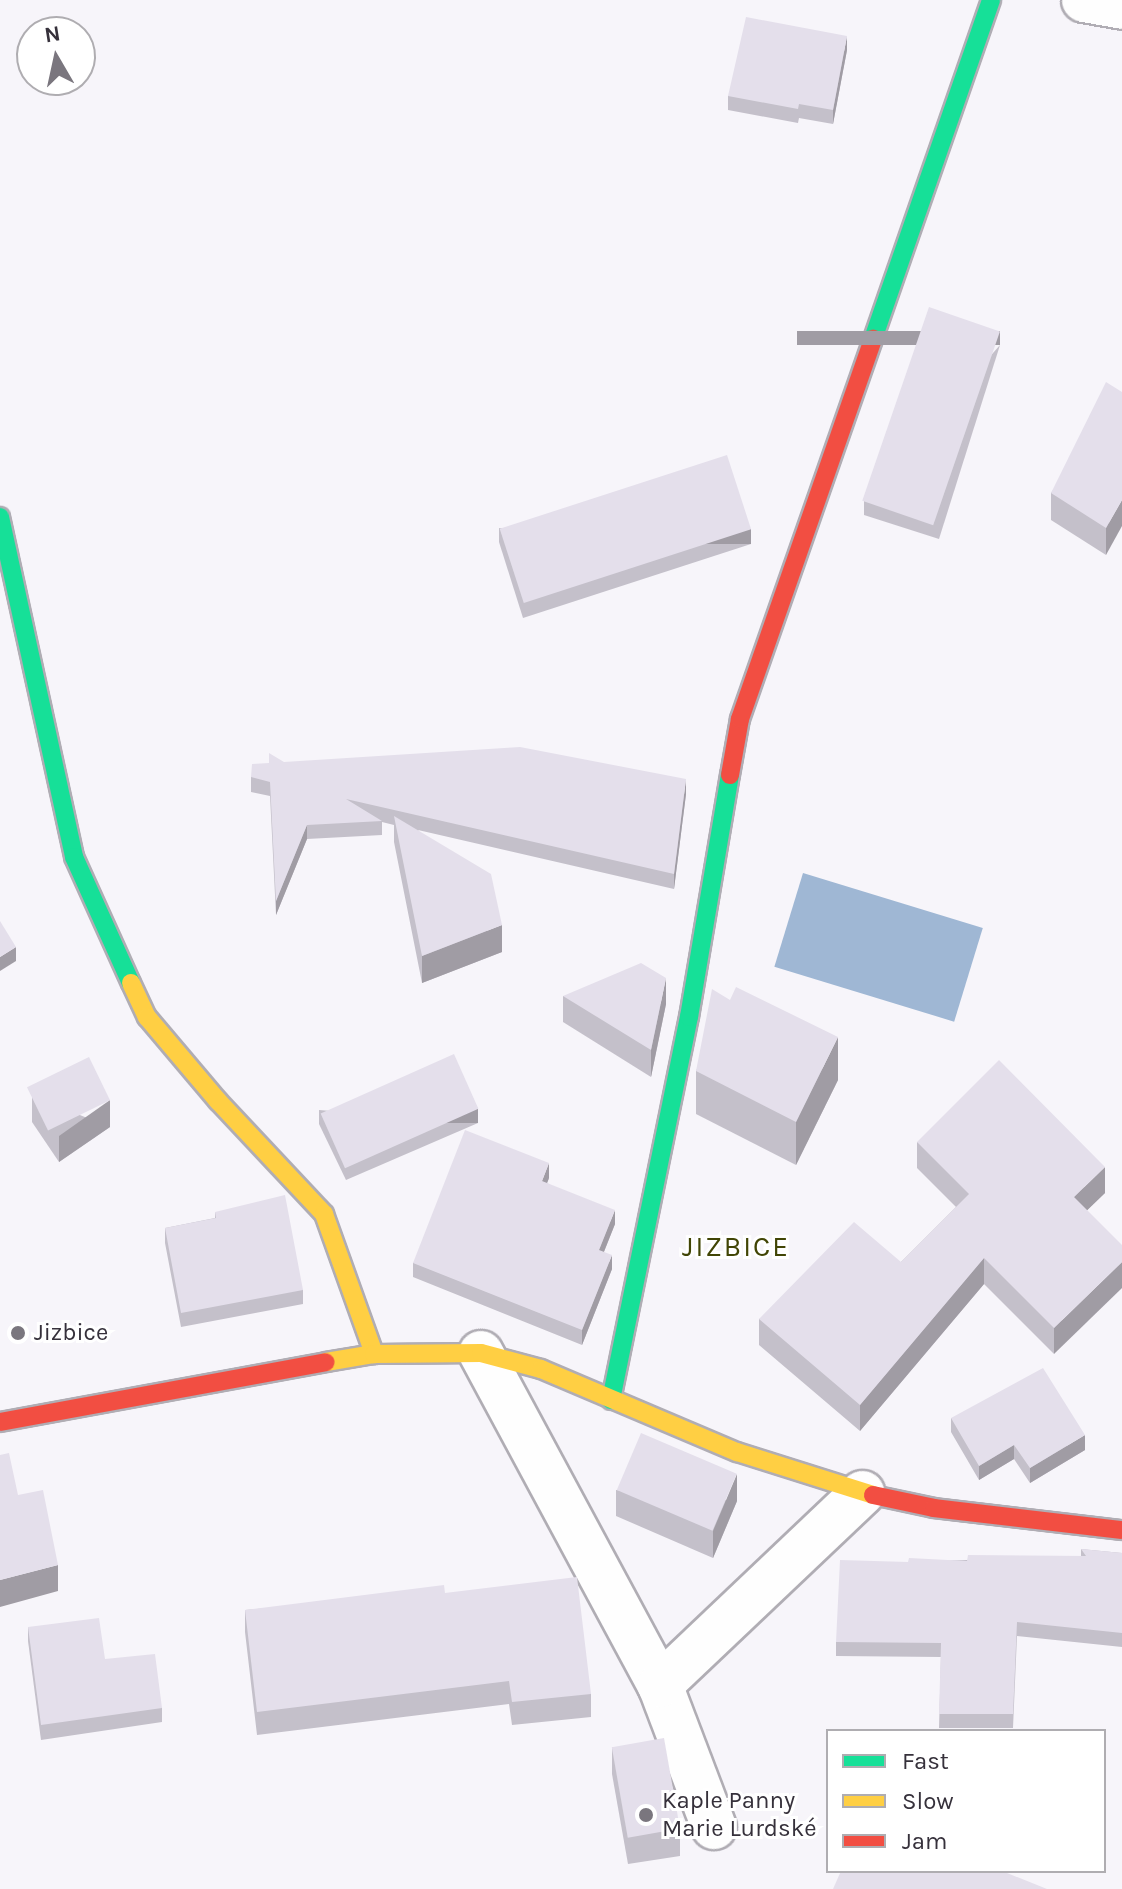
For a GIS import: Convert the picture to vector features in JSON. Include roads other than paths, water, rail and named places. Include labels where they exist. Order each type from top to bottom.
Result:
[{"type":"street","points":[[611,1400],[689,1017],[740,719],[991,0]]},
{"type":"street","points":[[1084,0],[1122,7]]},
{"type":"street","points":[[0,517],[74,857],[147,1017],[218,1101],[324,1214],[374,1354]]},
{"type":"street","points":[[0,1422],[192,1384],[374,1354],[430,1351],[481,1353],[541,1369],[737,1452],[862,1493],[934,1508],[1122,1530]]},
{"type":"street","points":[[481,1353],[660,1685],[714,1827]]},
{"type":"street","points":[[660,1685],[862,1493]]},
{"type":"water","points":[[803,873],[983,928],[954,1022],[774,967]]},
{"type":"place","name":"Jizbice","points":[[18,1333]]},
{"type":"place","name":"Kaple Panny Marie Lurdské","points":[[646,1815]]},
{"type":"district","name":"JIZBICE","points":[[736,1247]]}]
